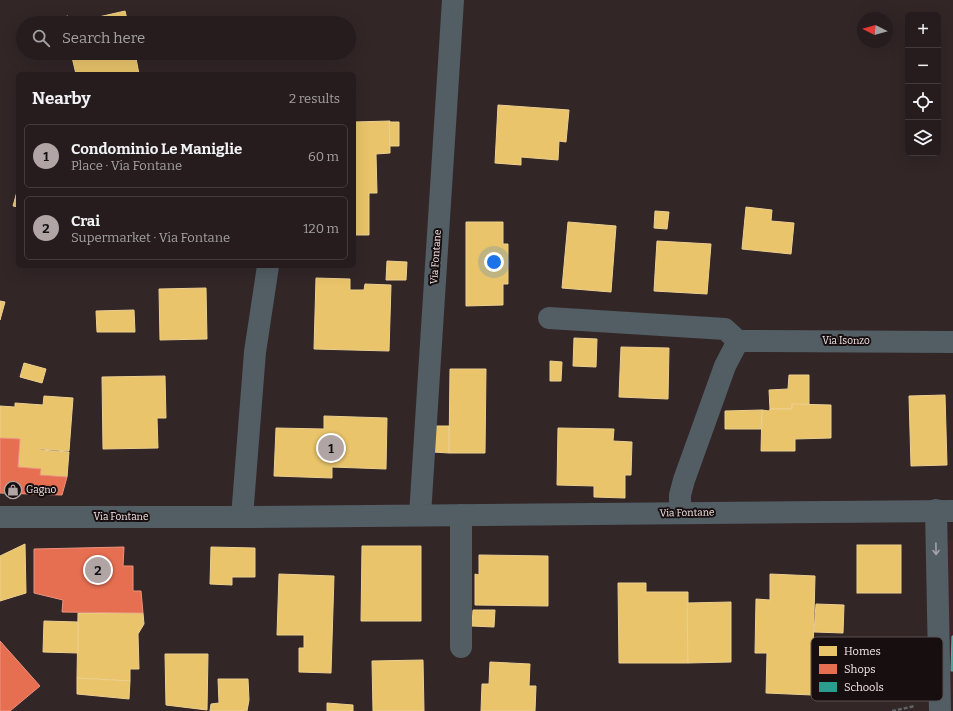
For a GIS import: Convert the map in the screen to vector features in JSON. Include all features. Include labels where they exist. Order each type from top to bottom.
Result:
[{"type":"street","name":"Via Fontane","points":[[420,515],[453,0]]},
{"type":"street","points":[[242,517],[255,352],[268,268]]},
{"type":"street","points":[[549,318],[725,329],[738,341],[725,366],[684,480],[680,495],[680,513]]},
{"type":"street","name":"Via Isonzo","points":[[738,341],[953,342]]},
{"type":"street","name":"Via Fontane","points":[[0,517],[242,517],[944,510]]},
{"type":"street","points":[[941,637],[944,510]]},
{"type":"street","points":[[461,515],[461,647]]},
{"type":"street","points":[[940,701],[940,711]]},
{"type":"shaded area","points":[[953,540],[953,695],[943,697],[943,637],[931,637],[930,541]]},
{"type":"building: Homes","points":[[125,11],[126,16],[103,16]]},
{"type":"building: Homes","points":[[73,60],[136,60],[139,72],[76,72]]},
{"type":"building: Homes","points":[[498,105],[569,110],[566,142],[559,141],[558,160],[521,157],[521,165],[495,163]]},
{"type":"building: Homes","points":[[390,121],[390,153],[376,154],[377,193],[369,193],[369,235],[356,235],[356,122]]},
{"type":"building: Homes","points":[[389,122],[399,122],[399,146],[390,146]]},
{"type":"building: Homes","points":[[16,195],[16,207],[13,206]]},
{"type":"building: Homes","points":[[746,207],[772,210],[771,221],[794,223],[791,254],[742,249]]},
{"type":"building: Homes","points":[[655,211],[669,212],[667,229],[654,228]]},
{"type":"building: Homes","points":[[466,222],[503,222],[503,244],[508,244],[508,284],[503,284],[503,305],[466,306]]},
{"type":"building: Homes","points":[[568,222],[616,226],[611,292],[562,288]]},
{"type":"building: Homes","points":[[657,241],[711,244],[707,294],[654,291]]},
{"type":"building: Homes","points":[[387,261],[407,262],[406,280],[386,280]]},
{"type":"building: Homes","points":[[316,278],[350,279],[350,290],[364,290],[365,284],[391,285],[389,351],[314,349]]},
{"type":"building: Homes","points":[[206,288],[207,339],[160,340],[159,289]]},
{"type":"building: Homes","points":[[0,301],[5,302],[0,320]]},
{"type":"building: Homes","points":[[134,310],[135,332],[97,332],[96,311]]},
{"type":"building: Homes","points":[[574,338],[597,339],[596,367],[573,366]]},
{"type":"building: Homes","points":[[621,347],[669,348],[668,399],[619,397]]},
{"type":"building: Homes","points":[[550,361],[562,362],[561,381],[550,381]]},
{"type":"building: Homes","points":[[24,363],[46,369],[42,383],[20,377]]},
{"type":"building: Homes","points":[[450,369],[486,369],[485,453],[449,453]]},
{"type":"building: Homes","points":[[789,375],[809,375],[809,405],[792,404],[792,409],[770,409],[769,390],[788,389]]},
{"type":"building: Homes","points":[[165,376],[166,418],[157,418],[158,448],[103,449],[102,377]]},
{"type":"building: Homes","points":[[945,395],[947,465],[911,466],[909,396]]},
{"type":"building: Homes","points":[[44,396],[73,398],[69,451],[40,449],[69,452],[67,477],[40,475],[41,469],[18,467],[20,439],[0,438],[0,406],[15,407],[15,403],[43,405]]},
{"type":"building: Homes","points":[[792,404],[831,405],[831,438],[795,439],[795,451],[761,451],[762,410],[769,411],[770,409],[792,409]]},
{"type":"building: Homes","points":[[762,410],[761,429],[725,429],[725,411]]},
{"type":"building: Homes","points":[[324,416],[387,418],[386,469],[332,467],[332,478],[274,476],[276,428],[324,429]]},
{"type":"building: Homes","points":[[433,426],[449,426],[449,453],[433,452]]},
{"type":"building: Homes","points":[[558,428],[614,429],[613,441],[632,442],[631,475],[625,475],[625,498],[594,497],[594,486],[557,485]]},
{"type":"building: Homes","points":[[25,544],[26,593],[0,601],[0,556]]},
{"type":"building: Homes","points":[[857,545],[901,545],[901,593],[857,593]]},
{"type":"building: Homes","points":[[362,546],[421,546],[421,621],[361,621]]},
{"type":"building: Homes","points":[[211,547],[255,548],[255,577],[232,577],[232,585],[210,584]]},
{"type":"building: Homes","points":[[479,555],[548,556],[548,606],[475,605],[475,574],[479,575]]},
{"type":"building: Homes","points":[[279,574],[334,576],[331,673],[299,672],[299,648],[304,648],[304,635],[277,635]]},
{"type":"building: Homes","points":[[770,574],[815,576],[813,637],[811,637],[811,695],[766,693],[767,653],[755,653],[756,599],[770,600]]},
{"type":"building: Homes","points":[[618,583],[646,583],[646,592],[688,592],[688,663],[619,663]]},
{"type":"building: Homes","points":[[731,602],[731,662],[688,663],[687,603]]},
{"type":"building: Homes","points":[[816,604],[844,605],[843,633],[814,632]]},
{"type":"building: Homes","points":[[473,610],[495,610],[494,627],[472,626]]},
{"type":"building: Homes","points":[[78,613],[143,613],[144,624],[138,634],[139,669],[130,669],[130,681],[77,678]]},
{"type":"building: Homes","points":[[44,621],[78,622],[78,653],[43,652]]},
{"type":"building: Homes","points":[[165,654],[208,654],[207,710],[166,705]]},
{"type":"building: Homes","points":[[423,660],[424,711],[373,711],[372,661]]},
{"type":"building: Homes","points":[[490,662],[530,664],[529,686],[536,686],[535,711],[481,711],[482,684],[489,684]]},
{"type":"building: Homes","points":[[77,678],[130,681],[129,699],[77,694]]},
{"type":"building: Homes","points":[[218,679],[248,679],[249,700],[247,711],[210,711],[211,704],[219,703]]},
{"type":"building: Homes","points":[[327,703],[353,705],[353,711],[327,711]]},
{"type":"building: Shops","points":[[0,438],[20,439],[18,467],[41,469],[40,475],[67,477],[62,495],[0,493]]},
{"type":"building: Shops","points":[[124,547],[123,566],[133,566],[133,591],[141,591],[143,613],[62,612],[63,600],[34,593],[34,549]]},
{"type":"building: Shops","points":[[0,641],[40,686],[10,711],[0,711]]},
{"type":"building: Schools","points":[[952,636],[953,671],[951,671]]},
{"type":"place","name":"Condominio Le Maniglie","points":[[331,448]]},
{"type":"place","name":"Gagno","points":[[13,490]]},
{"type":"place","name":"Crai","points":[[98,570]]}]
